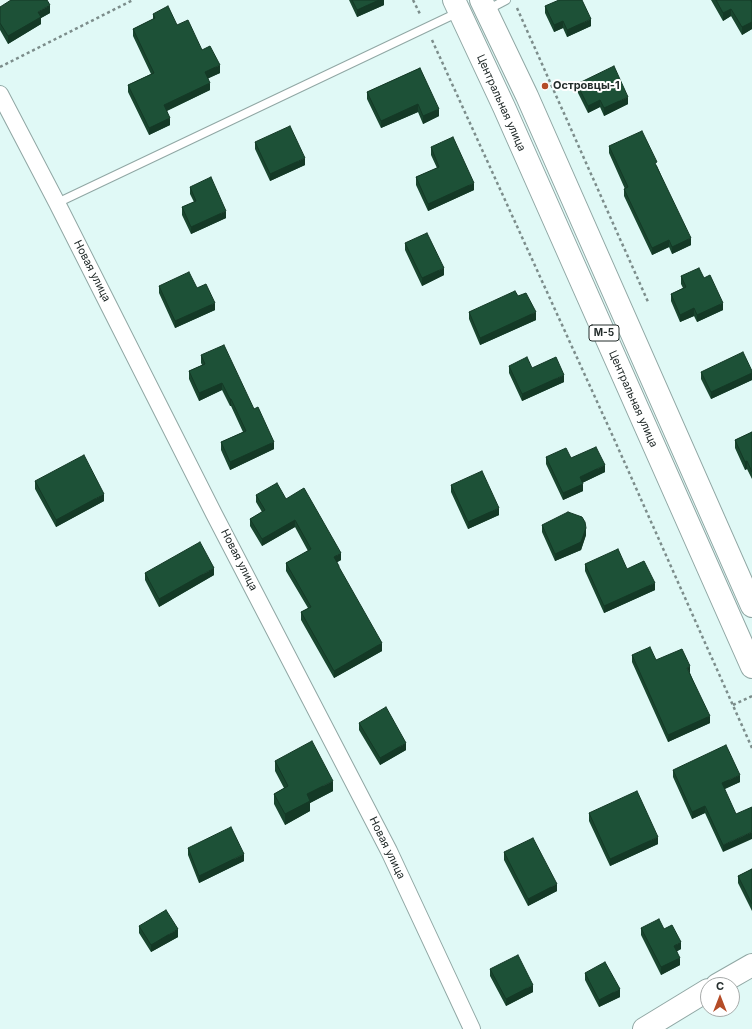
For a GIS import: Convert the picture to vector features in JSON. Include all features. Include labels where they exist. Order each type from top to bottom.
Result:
[{"type":"main road","name":"М-5","points":[[484,5],[527,96],[752,606]]},
{"type":"main road","name":"Центральная улица","points":[[457,6],[504,107],[752,667]]},
{"type":"main road","points":[[731,977],[752,965]]},
{"type":"main road","points":[[644,1029],[700,995]]},
{"type":"street","name":"Новая улица","points":[[0,94],[57,203],[214,514],[389,851],[472,1029]]},
{"type":"lane","points":[[484,5],[506,0]]},
{"type":"lane","points":[[57,203],[426,28],[457,6]]},
{"type":"path","points":[[0,67],[133,0]]},
{"type":"path","points":[[413,0],[454,86],[616,441],[752,748]]},
{"type":"path","points":[[517,7],[648,304]]},
{"type":"path","points":[[733,705],[752,696]]},
{"type":"building","points":[[11,0],[47,0],[50,5],[38,12],[41,17],[8,36],[0,23],[0,7]]},
{"type":"building","points":[[352,0],[379,0],[357,10]]},
{"type":"building","points":[[559,0],[582,0],[591,19],[567,30],[563,21],[554,25],[545,6]]},
{"type":"building","points":[[716,0],[751,0],[752,22],[742,27],[731,9],[723,13]]},
{"type":"building","points":[[168,6],[177,25],[188,20],[202,50],[210,46],[220,65],[205,72],[210,83],[164,105],[170,118],[149,128],[128,85],[154,73],[133,29],[155,18],[153,14]]},
{"type":"building","points":[[614,66],[628,97],[604,108],[600,100],[588,106],[577,84]]},
{"type":"building","points":[[420,68],[439,109],[423,116],[418,104],[381,121],[367,92]]},
{"type":"building","points":[[290,126],[305,158],[270,174],[255,142]]},
{"type":"building","points":[[642,131],[657,162],[655,163],[691,238],[672,247],[669,240],[652,248],[624,189],[628,187],[609,146]]},
{"type":"building","points":[[453,137],[474,183],[428,204],[416,177],[439,167],[431,147]]},
{"type":"building","points":[[211,177],[226,211],[191,227],[182,207],[196,201],[190,187]]},
{"type":"building","points":[[427,233],[444,268],[422,278],[405,243]]},
{"type":"building","points":[[699,268],[704,278],[710,275],[723,303],[697,315],[694,308],[680,315],[671,294],[686,287],[681,276]]},
{"type":"building","points":[[189,272],[197,288],[206,284],[215,303],[175,321],[159,286]]},
{"type":"building","points":[[515,291],[518,296],[526,293],[536,312],[480,338],[469,312]]},
{"type":"building","points":[[224,345],[254,409],[258,407],[274,442],[230,462],[221,442],[246,431],[222,383],[199,393],[189,371],[205,364],[201,355]]},
{"type":"building","points":[[743,352],[752,373],[711,392],[701,372]]},
{"type":"building","points":[[527,357],[532,368],[556,357],[564,375],[522,394],[509,366]]},
{"type":"building","points":[[752,432],[752,472],[747,461],[745,462],[735,440]]},
{"type":"building","points":[[596,447],[605,465],[580,477],[583,484],[563,493],[546,457],[566,448],[571,458]]},
{"type":"building","points":[[84,455],[104,494],[56,520],[35,481]]},
{"type":"building","points":[[482,471],[499,508],[468,522],[451,485]]},
{"type":"building","points":[[277,483],[286,499],[304,488],[341,553],[334,557],[339,567],[382,643],[334,671],[301,612],[311,607],[286,563],[311,549],[295,520],[262,539],[250,519],[265,510],[256,495]]},
{"type":"building","points":[[568,512],[582,517],[586,528],[581,542],[555,554],[542,525]]},
{"type":"building","points":[[200,542],[214,568],[159,599],[145,573]]},
{"type":"building","points":[[618,549],[627,569],[644,561],[655,583],[604,606],[585,564]]},
{"type":"building","points":[[650,647],[656,660],[682,649],[690,666],[687,668],[710,716],[668,735],[632,655]]},
{"type":"building","points":[[386,707],[406,743],[380,758],[359,723]]},
{"type":"building","points":[[312,741],[333,781],[307,794],[310,801],[285,814],[274,794],[288,786],[275,761]]},
{"type":"building","points":[[726,745],[740,775],[722,783],[736,814],[752,807],[752,832],[723,845],[705,806],[692,812],[673,770]]},
{"type":"building","points":[[637,791],[658,837],[610,859],[589,813]]},
{"type":"building","points":[[231,827],[244,854],[199,876],[188,848]]},
{"type":"building","points":[[533,838],[557,884],[528,899],[504,852]]},
{"type":"building","points":[[752,869],[752,904],[738,876]]},
{"type":"building","points":[[166,910],[178,929],[151,945],[139,926]]},
{"type":"building","points":[[659,919],[664,929],[672,925],[681,942],[674,946],[680,958],[661,967],[641,928]]},
{"type":"building","points":[[518,955],[533,985],[506,999],[490,969]]},
{"type":"building","points":[[605,962],[620,989],[599,1000],[585,973]]},
{"type":"place","name":"Островцы-1","points":[[545,86]]}]
